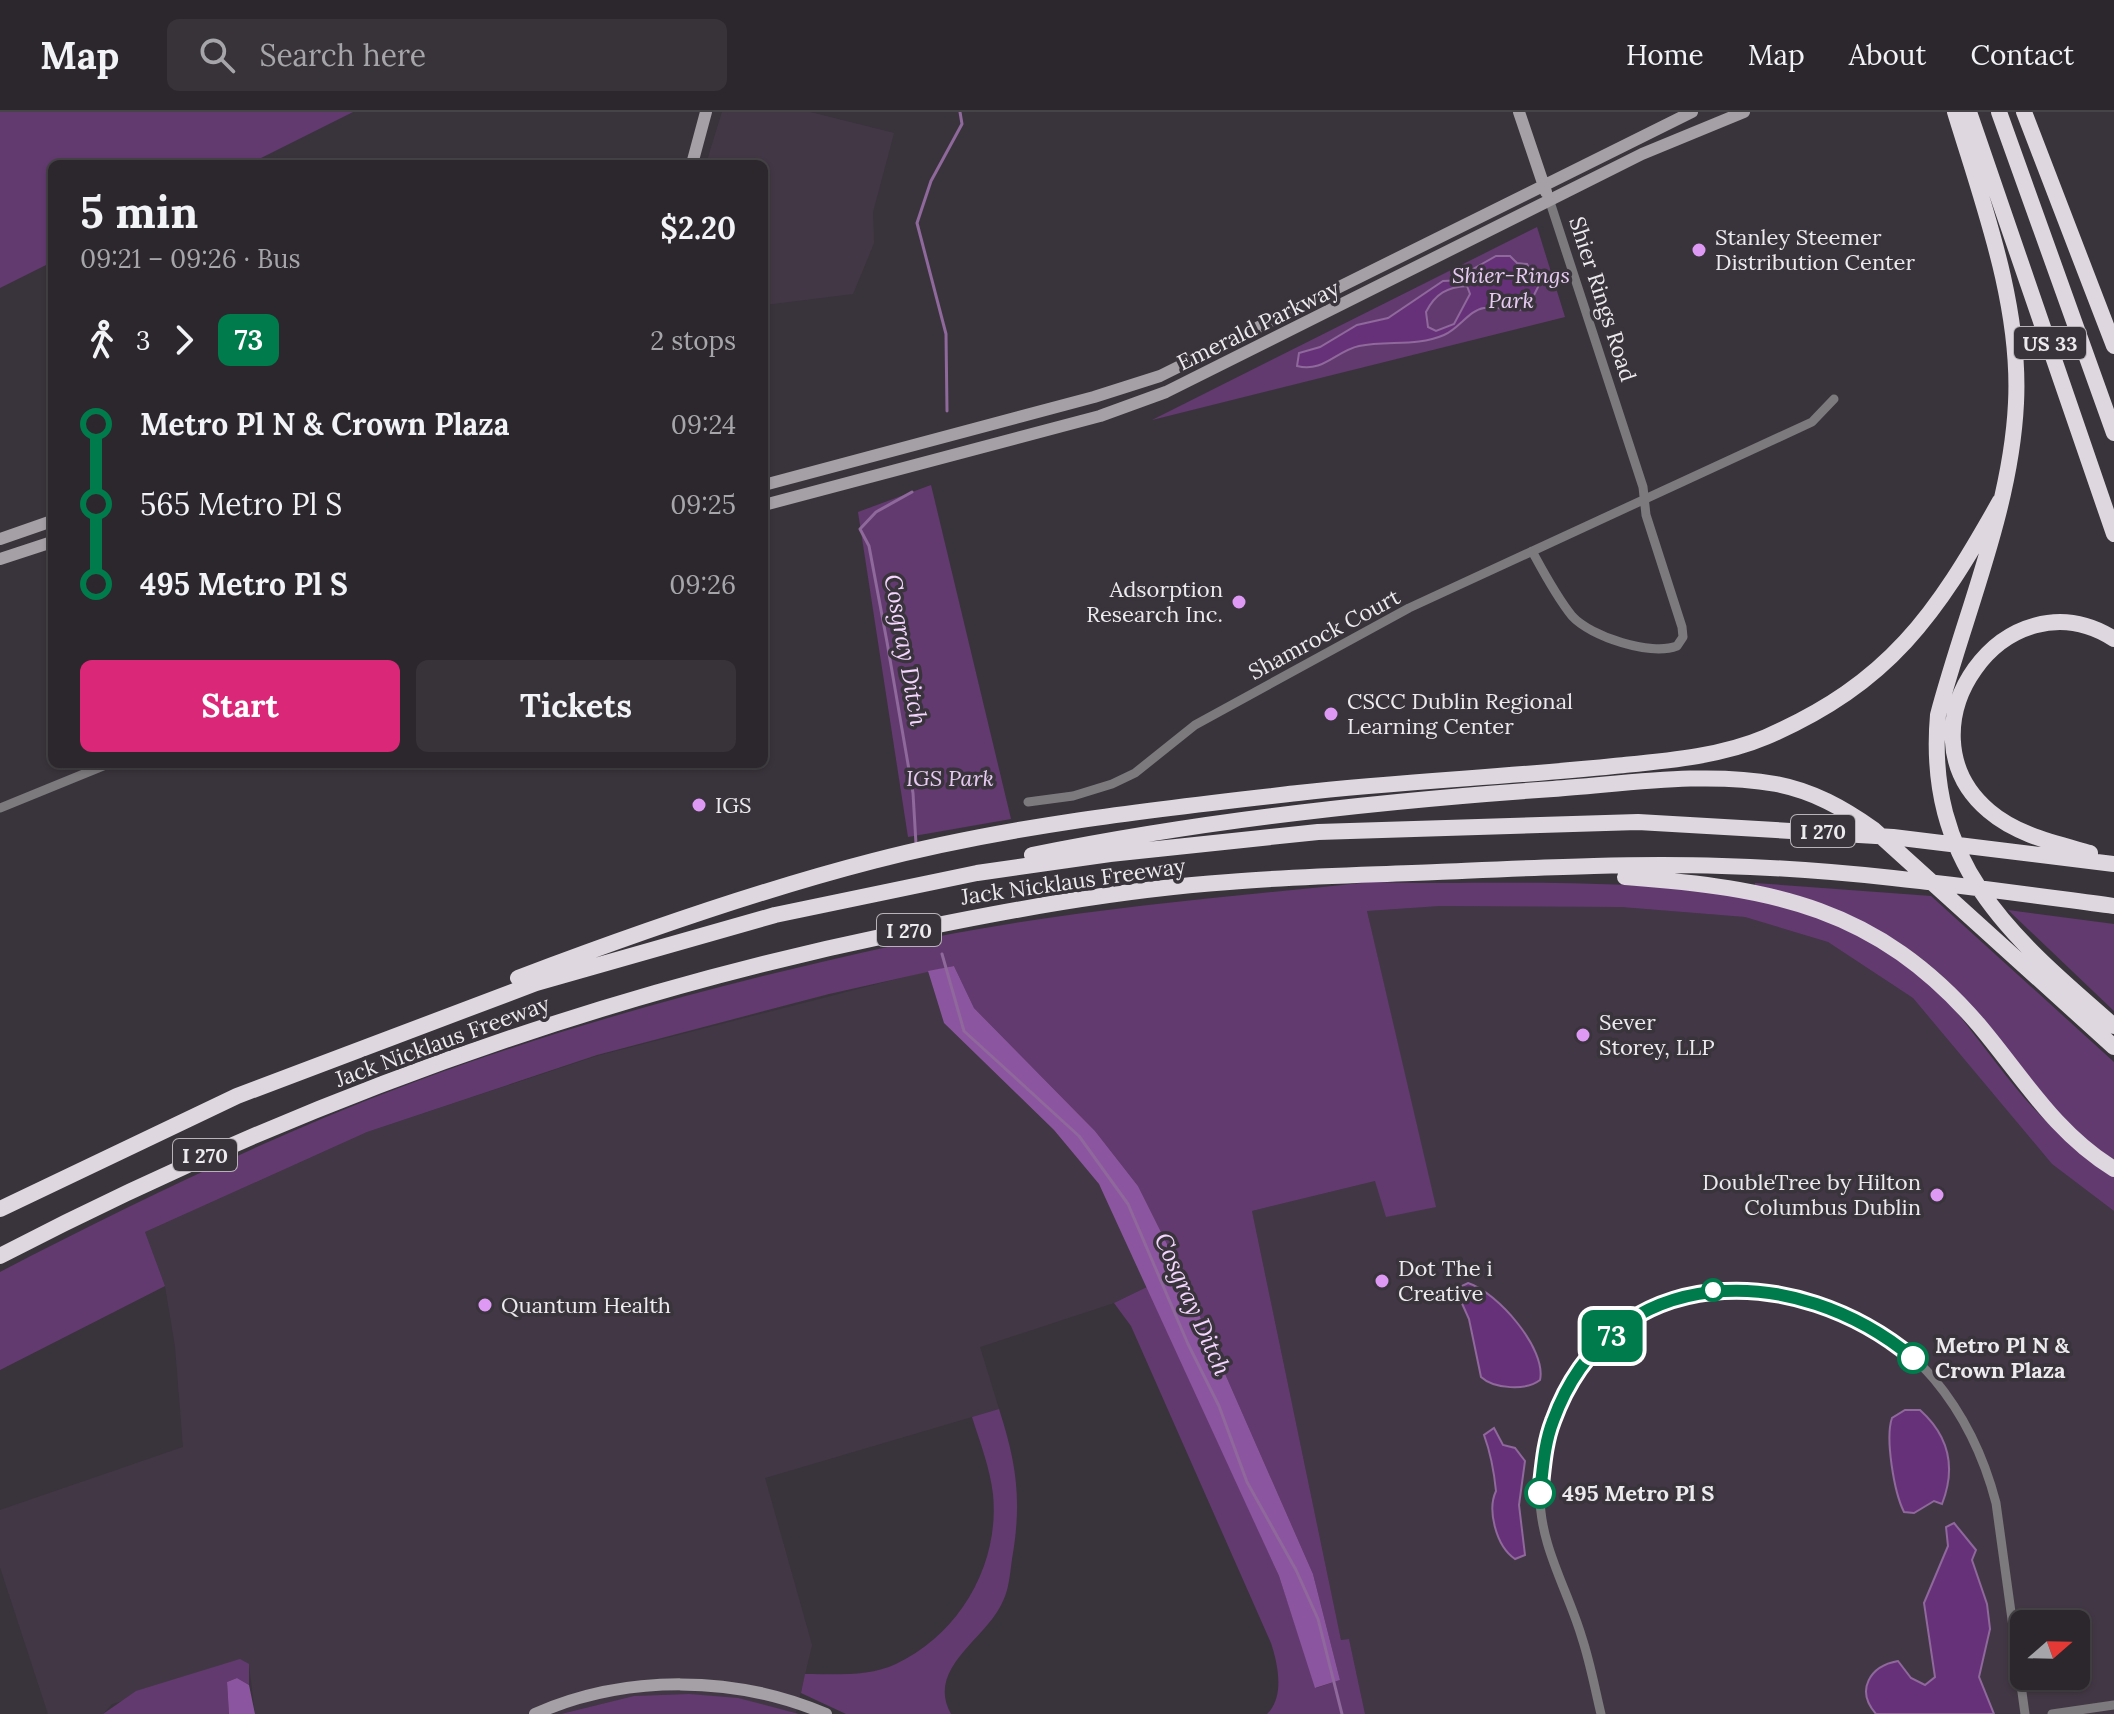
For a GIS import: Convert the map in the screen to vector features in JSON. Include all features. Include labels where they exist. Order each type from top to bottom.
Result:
[{"type":"highway","points":[[1955,112],[2007,300],[2016,410],[2000,501],[1938,715],[1935,750],[1945,821],[1958,855],[1993,911],[2019,941],[2114,1026]]},
{"type":"highway","name":"US 33","points":[[1969,112],[2114,534]]},
{"type":"highway","name":"US 33","points":[[1999,112],[2114,433]]},
{"type":"highway","points":[[2024,112],[2114,346]]},
{"type":"highway","points":[[2093,376],[2114,426]]},
{"type":"highway","points":[[237,1096],[421,1015],[586,952],[874,861],[1045,827],[1187,806],[1359,787],[1683,759],[1762,739],[1830,705],[1874,674],[1912,639],[1956,579],[2000,501]]},
{"type":"highway","points":[[2114,639],[2074,623],[2049,623],[2022,629],[1997,644],[1974,666],[1960,692],[1954,721],[1954,748],[1960,771],[1972,793],[1989,811],[2033,836],[2114,862]]},
{"type":"highway","points":[[896,889],[994,863],[1190,825],[1418,799],[1739,779],[1777,784],[1840,806],[1903,855],[2114,1047]]},
{"type":"highway","name":"Jack Nicklaus Freeway","points":[[0,1209],[237,1096],[536,983],[775,915],[896,889],[1066,860],[1318,832],[1638,822],[1801,829],[2114,862]]},
{"type":"highway","name":"Jack Nicklaus Freeway","points":[[0,1256],[123,1192],[216,1150],[456,1054],[714,975],[993,913],[1230,881],[1520,869],[1722,866],[1987,889],[2114,906]]},
{"type":"highway","points":[[1520,869],[1658,879],[1756,894],[1817,908],[1866,929],[1908,955],[1942,985],[2058,1125],[2114,1169]]},
{"type":"main road","points":[[693,160],[706,112]]},
{"type":"main road","name":"Shier Rings Road","points":[[1519,112],[1550,202]]},
{"type":"main road","name":"Emerald Parkway","points":[[768,484],[963,433],[1160,376],[1692,112]]},
{"type":"main road","name":"Emerald Parkway","points":[[768,504],[1100,416],[1166,392],[1690,132],[1744,112]]},
{"type":"main road","points":[[0,539],[48,522]]},
{"type":"main road","points":[[0,559],[48,543]]},
{"type":"main road","points":[[535,1714],[605,1692],[692,1685],[758,1692],[826,1714]]},
{"type":"street","name":"Shier Rings Road","points":[[1532,551],[1574,619],[1632,646],[1655,651],[1677,646],[1683,637],[1643,500],[1643,487],[1550,202]]},
{"type":"street","name":"Shamrock Court","points":[[1028,802],[1073,796],[1124,779],[1195,725],[1409,608],[1812,422],[1834,399]]},
{"type":"street","points":[[0,808],[98,768]]},
{"type":"street","points":[[1601,1714],[1582,1637],[1547,1541],[1540,1495],[1544,1455],[1561,1402],[1588,1360],[1642,1314],[1699,1292],[1766,1291],[1800,1296],[1847,1314],[1905,1351],[1949,1399],[1975,1442],[1996,1503],[2025,1714]]},
{"type":"street","points":[[2052,1714],[2114,1705]]},
{"type":"shaded area","points":[[722,112],[810,112],[894,133],[873,212],[874,243],[853,294],[768,305],[768,160],[707,160]]},
{"type":"shaded area","points":[[1496,256],[1510,256],[1517,263],[1527,264],[1539,285],[1527,309],[1479,309],[1449,332],[1433,339],[1359,346],[1314,367],[1297,366],[1299,353],[1320,347],[1357,325],[1388,318],[1443,281],[1465,280],[1468,272]],"holes":[[[1467,286],[1470,294],[1454,324],[1436,331],[1428,327],[1426,312],[1438,296],[1453,288]]]},
{"type":"shaded area","points":[[1440,906],[1621,907],[1745,917],[1828,942],[1913,998],[2052,1164],[2114,1211],[2114,1714],[1365,1714],[1349,1639],[1341,1640],[1252,1211],[1375,1181],[1435,1207],[1367,911]]},
{"type":"shaded area","points":[[954,966],[974,1008],[1095,1131],[1138,1186],[1176,1262],[1313,1574],[1340,1680],[1315,1688],[1279,1576],[1099,1184],[1054,1130],[944,1023],[928,971]]},
{"type":"shaded area","points":[[928,971],[944,1023],[1054,1130],[1099,1184],[1149,1286],[1114,1303],[980,1347],[999,1409],[765,1478],[812,1645],[796,1713],[689,1694],[634,1696],[561,1714],[255,1714],[249,1664],[112,1704],[103,1714],[48,1714],[0,1567],[0,1510],[183,1447],[175,1346],[165,1286],[145,1232],[367,1132],[597,1056]]},
{"type":"shaded area","points":[[1468,1283],[1480,1288],[1518,1323],[1536,1353],[1540,1380],[1527,1386],[1510,1387],[1481,1377],[1469,1319],[1460,1299],[1462,1286]]},
{"type":"shaded area","points":[[1905,1410],[1920,1410],[1930,1420],[1943,1442],[1949,1465],[1942,1504],[1934,1501],[1914,1513],[1904,1512],[1900,1503],[1890,1451],[1892,1418]]},
{"type":"shaded area","points":[[1494,1428],[1503,1445],[1515,1448],[1525,1461],[1519,1505],[1525,1555],[1515,1559],[1498,1537],[1493,1517],[1496,1491],[1484,1435]]},
{"type":"shaded area","points":[[1954,1523],[1976,1550],[1972,1560],[1987,1604],[1990,1629],[1979,1677],[1994,1714],[1876,1714],[1866,1688],[1880,1668],[1898,1661],[1911,1678],[1925,1685],[1935,1677],[1924,1603],[1948,1546],[1946,1527]]},
{"type":"shaded area","points":[[237,1678],[249,1685],[255,1714],[229,1714],[227,1682]]},
{"type":"green space","points":[[0,112],[353,112],[257,160],[48,160],[48,264],[0,288]]},
{"type":"green space","name":"Shier-Rings Park","points":[[1537,227],[1565,317],[1152,420]]},
{"type":"green space","name":"IGS Park","points":[[931,485],[1011,819],[908,837],[858,512]]},
{"type":"green space","points":[[1371,882],[1583,883],[1660,887],[1735,896],[1806,912],[1869,938],[1922,975],[1954,1009],[2043,1118],[2114,1175],[2114,1211],[2052,1164],[1913,998],[1828,942],[1745,917],[1621,907],[1440,906],[1367,911],[1436,1207],[1386,1217],[1375,1181],[1252,1211],[1341,1640],[1349,1639],[1365,1714],[1267,1714],[1273,1707],[1278,1690],[1278,1670],[1271,1643],[1131,1326],[1114,1303],[1149,1286],[1279,1576],[1316,1688],[1340,1680],[1313,1574],[1176,1262],[1138,1186],[1095,1131],[974,1008],[954,966],[829,994],[597,1055],[367,1132],[145,1232],[165,1286],[0,1370],[0,1272],[243,1153],[464,1064],[605,1019],[748,980],[951,934],[1131,907]]},
{"type":"green space","points":[[1755,883],[1931,896],[2114,1062],[2114,1160],[2073,1128],[2038,1090],[1974,1009],[1926,962],[1875,928],[1818,905],[1755,887]]},
{"type":"green space","points":[[2008,910],[2114,924],[2114,1011]]},
{"type":"green space","points":[[999,1409],[1016,1483],[1017,1519],[1009,1581],[995,1615],[952,1668],[946,1682],[945,1697],[951,1714],[846,1714],[801,1693],[805,1674],[863,1673],[896,1664],[939,1635],[957,1615],[982,1571],[990,1546],[993,1520],[990,1475],[972,1417]]},
{"type":"green space","points":[[240,1659],[249,1664],[249,1685],[237,1678],[227,1682],[229,1714],[103,1714],[136,1691]]},
{"type":"green space","points":[[689,1694],[738,1698],[799,1714],[561,1714],[634,1696]]},
{"type":"waterway","name":"Cosgray Ditch","points":[[947,411],[946,334],[917,223],[931,181],[962,124],[960,112]]},
{"type":"waterway","name":"Cosgray Ditch","points":[[912,492],[876,512],[860,529],[869,546],[887,642],[913,793],[916,844]]},
{"type":"waterway","name":"Cosgray Ditch","points":[[942,954],[964,1031],[1079,1136],[1128,1204],[1188,1344],[1219,1406],[1247,1482],[1296,1570],[1318,1619],[1342,1714]]},
{"type":"bus line","name":"73","points":[[1540,1493],[1552,1422],[1583,1365],[1620,1329],[1662,1303],[1714,1290],[1749,1289],[1800,1296],[1873,1328],[1913,1358]]},
{"type":"place","name":"Stanley Steemer Distribution Center","points":[[1699,250]]},
{"type":"place","name":"Adsorption Research Inc.","points":[[1239,602]]},
{"type":"place","name":"CSCC Dublin Regional Learning Center","points":[[1331,714]]},
{"type":"place","name":"IGS","points":[[699,805]]},
{"type":"place","name":"Sever Storey, LLP","points":[[1583,1035]]},
{"type":"place","name":"DoubleTree by Hilton Columbus Dublin","points":[[1937,1195]]},
{"type":"place","name":"Dot The i Creative","points":[[1382,1281]]},
{"type":"place","name":"Quantum Health","points":[[485,1305]]},
{"type":"place","name":"Metro Pl N & Crown Plaza","points":[[1913,1358]]},
{"type":"place","name":"495 Metro Pl S","points":[[1540,1493]]}]
